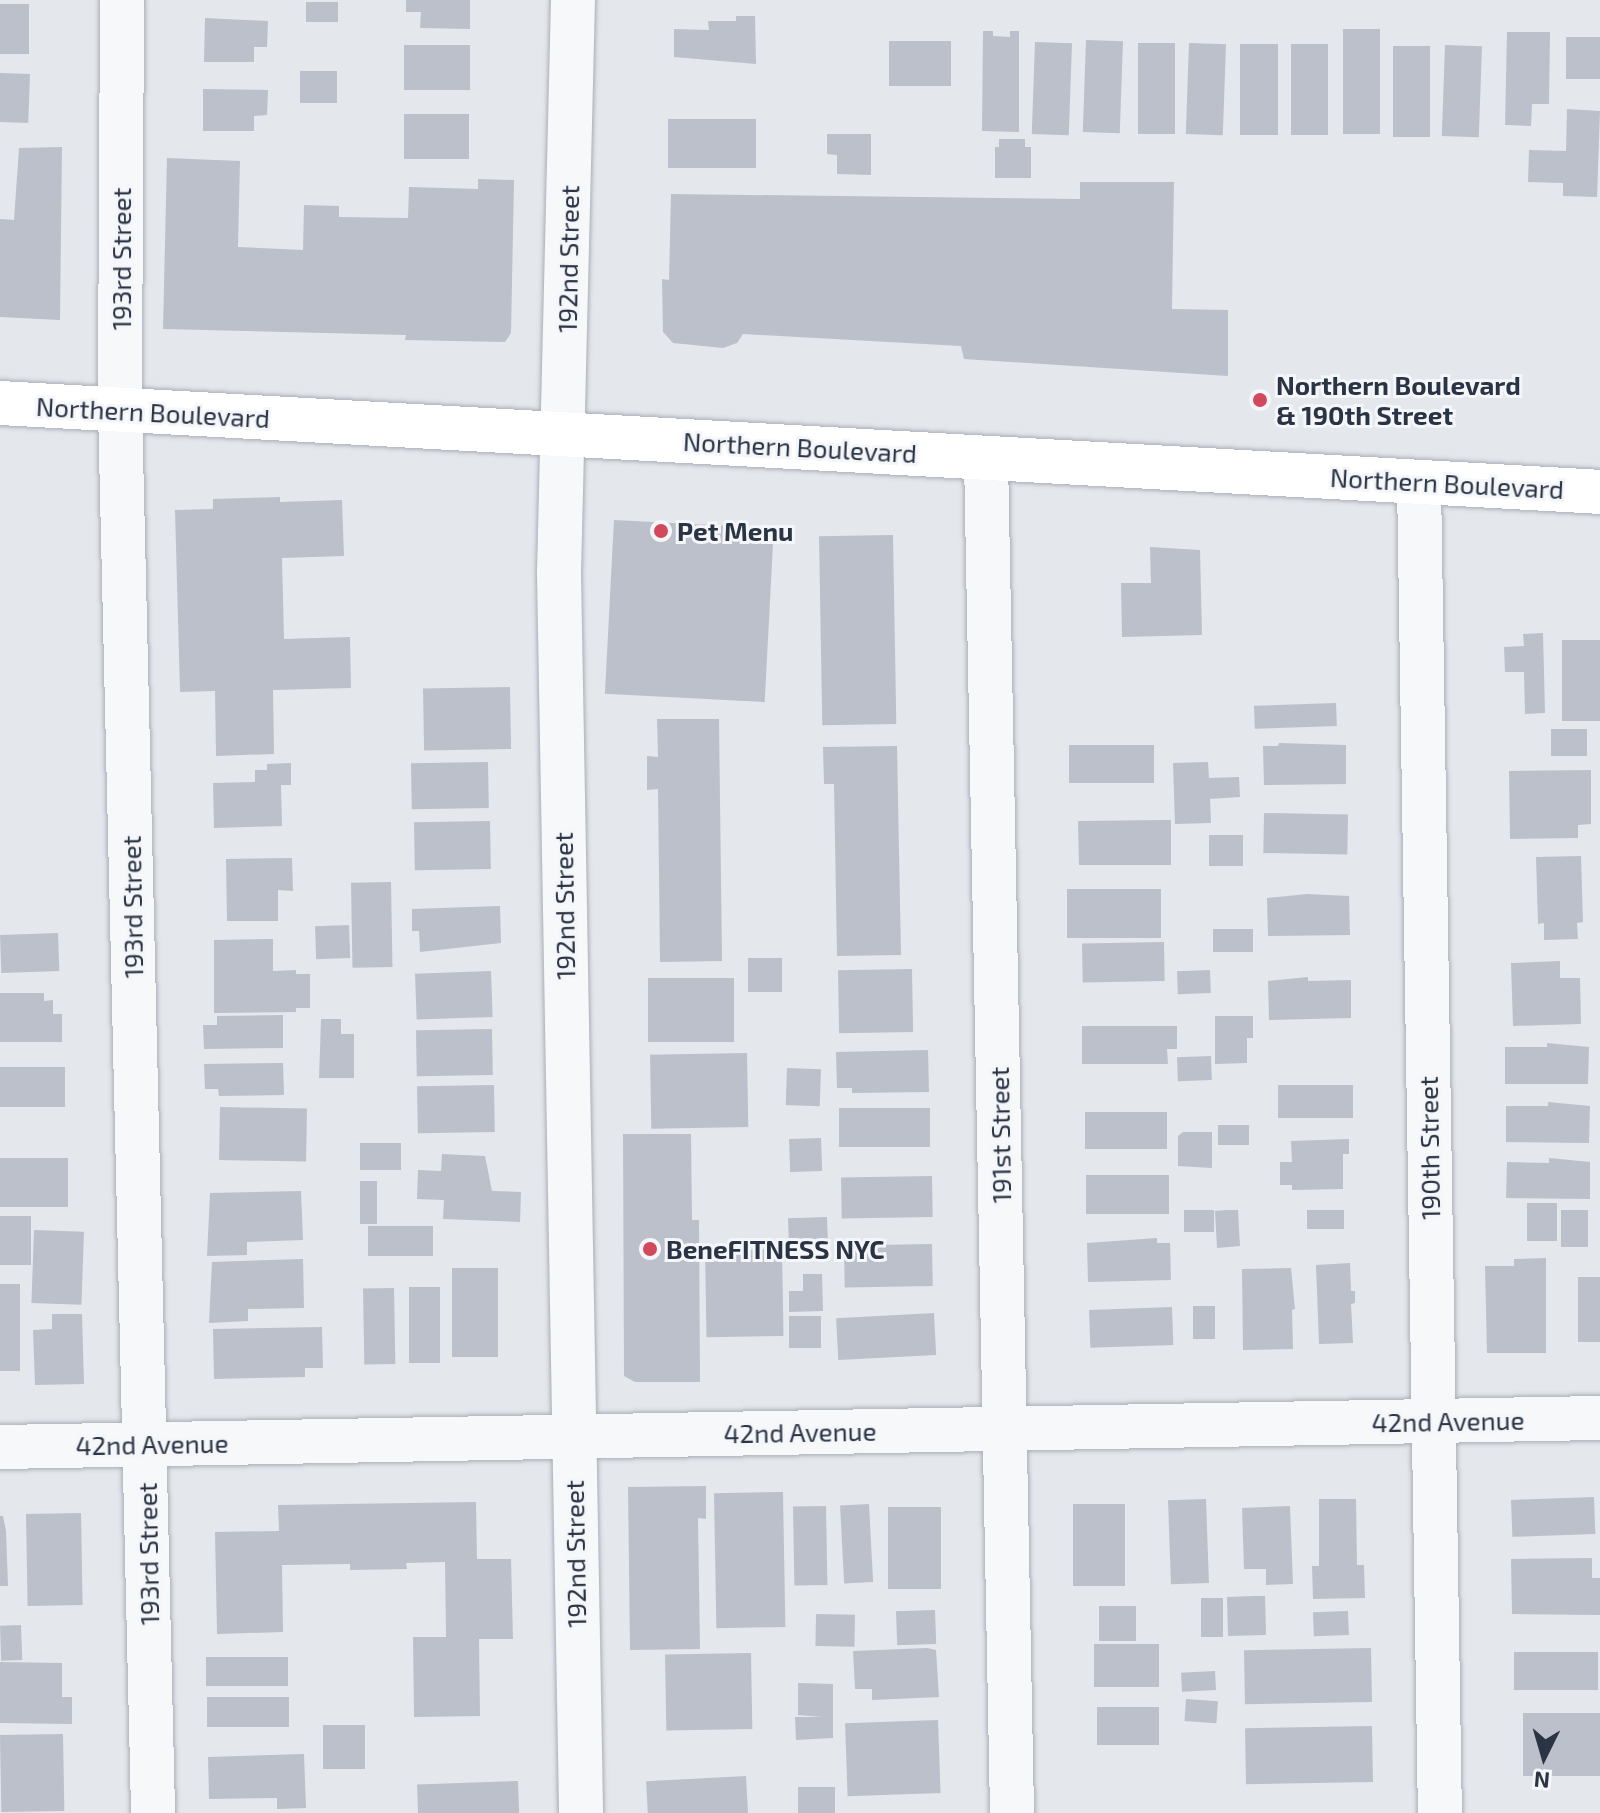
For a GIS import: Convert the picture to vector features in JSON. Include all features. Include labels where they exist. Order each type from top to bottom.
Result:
[{"type":"main road","name":"Northern Boulevard","points":[[0,403],[1600,492]]},
{"type":"street","name":"193rd Street","points":[[122,0],[120,410],[153,1813]]},
{"type":"street","name":"192nd Street","points":[[573,0],[559,573],[581,1813]]},
{"type":"street","name":"191st Street","points":[[986,458],[1012,1813]]},
{"type":"street","name":"190th Street","points":[[1419,482],[1440,1813]]},
{"type":"street","name":"42nd Avenue","points":[[0,1447],[1600,1418]]},
{"type":"building","points":[[406,0],[470,0],[470,29],[420,28],[421,12],[406,12]]},
{"type":"building","points":[[306,2],[338,2],[338,22],[306,22]]},
{"type":"building","points":[[0,4],[29,4],[29,54],[0,54]]},
{"type":"building","points":[[736,16],[755,16],[756,64],[674,57],[674,29],[709,30],[708,21],[736,21]]},
{"type":"building","points":[[205,18],[268,21],[267,47],[254,47],[254,62],[204,62]]},
{"type":"building","points":[[1343,29],[1380,29],[1380,134],[1343,134]]},
{"type":"building","points":[[983,31],[993,31],[993,36],[1010,37],[1010,31],[1019,31],[1019,132],[982,131]]},
{"type":"building","points":[[1507,32],[1550,32],[1549,104],[1532,104],[1531,126],[1505,125]]},
{"type":"building","points":[[1566,37],[1600,37],[1600,79],[1566,79]]},
{"type":"building","points":[[1086,40],[1123,41],[1120,133],[1083,132]]},
{"type":"building","points":[[889,41],[951,41],[951,86],[889,86]]},
{"type":"building","points":[[1035,42],[1072,43],[1069,135],[1032,134]]},
{"type":"building","points":[[1138,43],[1175,43],[1175,134],[1138,134]]},
{"type":"building","points":[[1189,43],[1226,44],[1223,135],[1186,134]]},
{"type":"building","points":[[1240,44],[1278,44],[1278,135],[1240,135]]},
{"type":"building","points":[[1291,44],[1328,44],[1328,135],[1291,135]]},
{"type":"building","points":[[404,45],[470,45],[470,90],[404,90]]},
{"type":"building","points":[[1445,45],[1482,46],[1479,137],[1442,136]]},
{"type":"building","points":[[1393,46],[1430,46],[1430,137],[1393,137]]},
{"type":"building","points":[[300,71],[337,71],[337,103],[300,103]]},
{"type":"building","points":[[0,73],[30,74],[28,123],[0,122]]},
{"type":"building","points":[[203,89],[268,90],[267,115],[254,116],[254,131],[203,131]]},
{"type":"building","points":[[1567,109],[1600,111],[1597,197],[1563,196],[1563,183],[1528,182],[1529,150],[1566,151]]},
{"type":"building","points":[[404,114],[469,114],[469,159],[404,159]]},
{"type":"building","points":[[668,119],[756,119],[756,168],[668,168]]},
{"type":"building","points":[[827,134],[871,134],[871,175],[837,174],[837,155],[827,154]]},
{"type":"building","points":[[999,139],[1025,139],[1025,147],[1031,147],[1031,178],[995,178],[995,147],[999,147]]},
{"type":"building","points":[[62,147],[60,320],[0,317],[0,219],[14,220],[19,148]]},
{"type":"building","points":[[167,158],[240,161],[238,247],[303,250],[304,205],[339,206],[339,217],[408,218],[409,187],[478,189],[478,179],[514,180],[511,333],[505,342],[405,340],[406,335],[163,329]]},
{"type":"building","points":[[1080,182],[1174,182],[1172,309],[1228,310],[1228,376],[964,359],[961,346],[743,334],[737,343],[723,348],[673,343],[663,332],[662,279],[669,280],[671,194],[1080,199]]},
{"type":"building","points":[[280,497],[280,502],[342,500],[344,556],[282,558],[284,639],[350,637],[351,688],[273,690],[274,754],[216,756],[215,691],[180,692],[175,510],[213,509],[213,499]]},
{"type":"building","points":[[614,520],[774,528],[765,702],[605,694]]},
{"type":"building","points":[[893,535],[896,724],[822,725],[819,536]]},
{"type":"building","points":[[1150,547],[1200,550],[1202,635],[1122,637],[1121,583],[1151,583]]},
{"type":"building","points":[[1543,633],[1545,713],[1525,714],[1524,672],[1505,672],[1504,647],[1524,646],[1523,634]]},
{"type":"building","points":[[1562,640],[1600,640],[1600,721],[1562,721]]},
{"type":"building","points":[[510,687],[511,749],[424,751],[423,689]]},
{"type":"building","points":[[1336,703],[1337,726],[1255,729],[1254,706]]},
{"type":"building","points":[[657,719],[719,719],[722,961],[660,962],[658,789],[647,790],[647,756],[658,757]]},
{"type":"building","points":[[1551,729],[1587,729],[1587,756],[1551,756]]},
{"type":"building","points":[[1279,743],[1346,745],[1346,784],[1264,785],[1263,746],[1278,746]]},
{"type":"building","points":[[1069,745],[1154,745],[1154,783],[1069,783]]},
{"type":"building","points":[[897,746],[901,955],[837,956],[834,784],[824,784],[823,747]]},
{"type":"building","points":[[488,762],[489,808],[412,809],[411,763]]},
{"type":"building","points":[[1208,762],[1209,778],[1239,777],[1240,797],[1210,799],[1211,823],[1175,824],[1173,763]]},
{"type":"building","points":[[291,763],[291,785],[281,785],[282,826],[214,828],[213,783],[255,782],[255,770],[267,770],[267,764]]},
{"type":"building","points":[[1591,770],[1591,824],[1578,825],[1578,838],[1510,839],[1509,771]]},
{"type":"building","points":[[1264,813],[1348,814],[1347,854],[1263,853]]},
{"type":"building","points":[[1171,820],[1171,865],[1079,865],[1078,821]]},
{"type":"building","points":[[490,821],[491,869],[415,870],[414,822]]},
{"type":"building","points":[[1209,835],[1243,835],[1243,866],[1209,866]]},
{"type":"building","points":[[1581,856],[1583,922],[1577,923],[1578,939],[1544,940],[1544,923],[1538,924],[1536,857]]},
{"type":"building","points":[[292,858],[293,891],[278,890],[278,921],[227,921],[226,859]]},
{"type":"building","points":[[391,882],[392,967],[352,968],[351,883]]},
{"type":"building","points":[[1067,889],[1161,889],[1161,938],[1067,938]]},
{"type":"building","points":[[1307,894],[1349,896],[1350,935],[1268,936],[1267,898]]},
{"type":"building","points":[[500,906],[501,943],[420,952],[419,931],[412,931],[412,909]]},
{"type":"building","points":[[349,925],[350,958],[316,959],[315,926]]},
{"type":"building","points":[[1213,929],[1253,929],[1253,952],[1213,952]]},
{"type":"building","points":[[58,933],[59,971],[1,973],[0,935]]},
{"type":"building","points":[[273,939],[273,971],[296,970],[296,974],[310,974],[310,1008],[296,1008],[296,1012],[214,1013],[214,940]]},
{"type":"building","points":[[1164,942],[1165,981],[1083,982],[1082,943]]},
{"type":"building","points":[[748,958],[782,958],[782,992],[748,992]]},
{"type":"building","points":[[1560,961],[1560,978],[1580,978],[1581,1024],[1513,1026],[1511,963]]},
{"type":"building","points":[[912,969],[913,1032],[839,1033],[838,970]]},
{"type":"building","points":[[1210,970],[1211,993],[1178,994],[1177,971]]},
{"type":"building","points":[[491,971],[493,1017],[417,1020],[415,974]]},
{"type":"building","points":[[1308,977],[1308,981],[1351,980],[1351,1018],[1269,1020],[1268,981]]},
{"type":"building","points":[[648,978],[734,978],[734,1042],[648,1042]]},
{"type":"building","points":[[0,993],[44,993],[44,1001],[53,1000],[53,1014],[62,1014],[62,1042],[0,1042]]},
{"type":"building","points":[[283,1015],[283,1048],[204,1049],[203,1025],[217,1025],[217,1016]]},
{"type":"building","points":[[1215,1016],[1253,1016],[1253,1038],[1247,1038],[1247,1063],[1215,1064]]},
{"type":"building","points":[[321,1019],[341,1019],[341,1034],[354,1034],[354,1078],[319,1078]]},
{"type":"building","points":[[1082,1026],[1177,1026],[1177,1049],[1167,1049],[1168,1064],[1082,1064]]},
{"type":"building","points":[[492,1029],[493,1075],[417,1076],[416,1030]]},
{"type":"building","points":[[1547,1043],[1589,1047],[1588,1084],[1505,1084],[1505,1047],[1547,1047]]},
{"type":"building","points":[[928,1050],[929,1092],[852,1093],[852,1088],[837,1088],[836,1052]]},
{"type":"building","points":[[747,1053],[748,1127],[651,1129],[650,1055]]},
{"type":"building","points":[[1211,1056],[1212,1080],[1178,1081],[1177,1057]]},
{"type":"building","points":[[283,1063],[284,1095],[219,1096],[218,1089],[205,1089],[204,1064]]},
{"type":"building","points":[[0,1067],[65,1067],[65,1107],[0,1107]]},
{"type":"building","points":[[787,1068],[821,1069],[820,1106],[786,1105]]},
{"type":"building","points":[[494,1085],[495,1132],[418,1133],[417,1086]]},
{"type":"building","points":[[1278,1085],[1353,1085],[1353,1118],[1278,1118]]},
{"type":"building","points":[[1548,1102],[1590,1106],[1589,1143],[1506,1142],[1506,1106],[1548,1106]]},
{"type":"building","points":[[220,1107],[307,1109],[306,1162],[219,1160]]},
{"type":"building","points":[[839,1108],[930,1108],[930,1147],[839,1147]]},
{"type":"building","points":[[1085,1112],[1167,1112],[1167,1149],[1085,1149]]},
{"type":"building","points":[[1218,1125],[1249,1125],[1249,1145],[1218,1145]]},
{"type":"building","points":[[1183,1132],[1212,1132],[1212,1168],[1178,1166],[1178,1136]]},
{"type":"building","points":[[623,1134],[691,1134],[692,1220],[699,1220],[700,1382],[635,1382],[624,1376]]},
{"type":"building","points":[[821,1138],[822,1171],[790,1172],[789,1139]]},
{"type":"building","points":[[1349,1139],[1349,1154],[1343,1154],[1343,1189],[1292,1190],[1292,1185],[1280,1185],[1280,1162],[1292,1162],[1291,1141]]},
{"type":"building","points":[[360,1143],[401,1143],[401,1170],[360,1170]]},
{"type":"building","points":[[442,1154],[485,1156],[492,1191],[521,1192],[520,1222],[443,1219],[444,1200],[417,1199],[418,1170],[441,1171]]},
{"type":"building","points":[[0,1158],[68,1158],[68,1207],[0,1207]]},
{"type":"building","points":[[1549,1158],[1590,1162],[1590,1199],[1506,1198],[1507,1162],[1549,1163]]},
{"type":"building","points":[[1086,1175],[1169,1175],[1169,1214],[1086,1214]]},
{"type":"building","points":[[932,1176],[933,1217],[842,1219],[841,1178]]},
{"type":"building","points":[[360,1181],[377,1181],[377,1224],[360,1224]]},
{"type":"building","points":[[301,1191],[303,1240],[247,1242],[247,1255],[207,1256],[210,1193]]},
{"type":"building","points":[[1527,1203],[1557,1203],[1557,1241],[1527,1241]]},
{"type":"building","points":[[1184,1210],[1214,1210],[1214,1232],[1184,1232]]},
{"type":"building","points":[[1238,1210],[1240,1246],[1217,1248],[1215,1211]]},
{"type":"building","points":[[1307,1210],[1344,1210],[1344,1229],[1307,1229]]},
{"type":"building","points":[[1561,1210],[1588,1210],[1588,1247],[1561,1247]]},
{"type":"building","points":[[0,1216],[31,1216],[31,1265],[0,1265]]},
{"type":"building","points":[[827,1217],[828,1240],[789,1241],[788,1218]]},
{"type":"building","points":[[368,1226],[433,1226],[433,1256],[368,1256]]},
{"type":"building","points":[[34,1230],[84,1232],[81,1305],[31,1303]]},
{"type":"building","points":[[1157,1238],[1157,1243],[1170,1243],[1171,1280],[1088,1282],[1087,1243]]},
{"type":"building","points":[[932,1244],[933,1286],[845,1288],[844,1246]]},
{"type":"building","points":[[782,1249],[784,1336],[707,1337],[705,1250]]},
{"type":"building","points":[[1546,1258],[1546,1353],[1487,1353],[1485,1266],[1514,1266],[1514,1259]]},
{"type":"building","points":[[303,1259],[304,1308],[248,1309],[248,1321],[209,1323],[212,1262]]},
{"type":"building","points":[[1350,1263],[1351,1291],[1355,1291],[1355,1303],[1351,1304],[1353,1343],[1319,1344],[1316,1265]]},
{"type":"building","points":[[452,1268],[498,1268],[498,1357],[452,1357]]},
{"type":"building","points":[[1291,1268],[1295,1309],[1292,1310],[1293,1349],[1243,1350],[1242,1269]]},
{"type":"building","points":[[803,1274],[822,1274],[823,1311],[789,1312],[789,1291],[803,1291]]},
{"type":"building","points":[[1578,1277],[1600,1277],[1600,1342],[1578,1342]]},
{"type":"building","points":[[0,1284],[20,1284],[20,1371],[0,1371]]},
{"type":"building","points":[[409,1287],[440,1287],[440,1363],[409,1363]]},
{"type":"building","points":[[394,1288],[395,1364],[364,1365],[363,1289]]},
{"type":"building","points":[[1193,1306],[1215,1306],[1215,1339],[1193,1339]]},
{"type":"building","points":[[1172,1307],[1173,1345],[1090,1348],[1089,1310]]},
{"type":"building","points":[[934,1313],[936,1355],[838,1360],[836,1318]]},
{"type":"building","points":[[52,1314],[82,1314],[84,1384],[35,1385],[33,1330],[52,1329]]},
{"type":"building","points":[[789,1316],[821,1316],[821,1348],[789,1348]]},
{"type":"building","points":[[322,1327],[323,1368],[305,1368],[305,1377],[214,1379],[213,1329]]},
{"type":"building","points":[[706,1486],[706,1519],[698,1518],[700,1649],[630,1650],[628,1487]]},
{"type":"building","points":[[783,1492],[785,1627],[716,1628],[714,1493]]},
{"type":"building","points":[[1594,1497],[1595,1534],[1512,1537],[1511,1500]]},
{"type":"building","points":[[1206,1499],[1209,1583],[1171,1584],[1168,1500]]},
{"type":"building","points":[[1319,1499],[1356,1499],[1357,1565],[1364,1565],[1365,1598],[1313,1599],[1312,1566],[1319,1566]]},
{"type":"building","points":[[476,1502],[477,1559],[511,1559],[513,1639],[479,1639],[480,1716],[414,1717],[413,1637],[446,1637],[445,1562],[406,1563],[407,1569],[350,1570],[350,1564],[282,1565],[283,1632],[217,1634],[215,1532],[279,1531],[278,1505]]},
{"type":"building","points":[[869,1504],[873,1582],[844,1583],[840,1506]]},
{"type":"building","points":[[1073,1504],[1125,1504],[1125,1586],[1073,1586]]},
{"type":"building","points":[[826,1506],[827,1585],[794,1586],[793,1507]]},
{"type":"building","points":[[1290,1506],[1293,1584],[1266,1585],[1266,1569],[1244,1569],[1242,1508]]},
{"type":"building","points":[[888,1507],[941,1507],[941,1589],[888,1589]]},
{"type":"building","points":[[81,1513],[83,1605],[28,1606],[26,1514]]},
{"type":"building","points":[[0,1516],[3,1516],[6,1531],[8,1586],[0,1586]]},
{"type":"building","points":[[1592,1558],[1592,1578],[1600,1578],[1600,1615],[1512,1614],[1511,1559]]},
{"type":"building","points":[[1265,1596],[1266,1635],[1228,1636],[1227,1597]]},
{"type":"building","points":[[1201,1598],[1223,1598],[1223,1637],[1201,1637]]},
{"type":"building","points":[[1099,1606],[1136,1606],[1136,1641],[1099,1641]]},
{"type":"building","points":[[935,1610],[936,1644],[897,1645],[896,1611]]},
{"type":"building","points":[[1348,1611],[1349,1635],[1314,1636],[1313,1612]]},
{"type":"building","points":[[816,1614],[855,1615],[854,1647],[815,1646]]},
{"type":"building","points":[[21,1625],[22,1660],[1,1661],[0,1626]]},
{"type":"building","points":[[1094,1644],[1159,1644],[1159,1687],[1094,1687]]},
{"type":"building","points":[[1371,1648],[1372,1702],[1245,1704],[1244,1650]]},
{"type":"building","points":[[936,1650],[939,1697],[872,1700],[872,1689],[855,1689],[853,1651]]},
{"type":"building","points":[[1514,1652],[1598,1652],[1598,1690],[1514,1690]]},
{"type":"building","points":[[751,1653],[752,1729],[666,1730],[665,1655]]},
{"type":"building","points":[[206,1657],[288,1657],[288,1686],[206,1686]]},
{"type":"building","points":[[0,1662],[62,1663],[62,1697],[72,1697],[72,1724],[0,1723]]},
{"type":"building","points":[[1215,1671],[1216,1690],[1182,1692],[1181,1673]]},
{"type":"building","points":[[798,1683],[833,1684],[833,1738],[796,1740],[795,1717],[822,1717],[798,1715]]},
{"type":"building","points":[[207,1697],[289,1697],[289,1727],[207,1727]]},
{"type":"building","points":[[1186,1699],[1218,1701],[1216,1723],[1184,1721]]},
{"type":"building","points":[[1097,1707],[1159,1707],[1159,1745],[1097,1745]]},
{"type":"building","points":[[1523,1713],[1600,1713],[1600,1776],[1523,1776]]},
{"type":"building","points":[[938,1720],[941,1793],[848,1796],[845,1723]]},
{"type":"building","points":[[323,1725],[365,1725],[365,1769],[323,1769]]},
{"type":"building","points":[[1372,1726],[1373,1782],[1246,1784],[1245,1728]]},
{"type":"building","points":[[63,1734],[64,1811],[1,1812],[0,1735]]},
{"type":"building","points":[[304,1754],[306,1808],[277,1809],[277,1798],[209,1799],[208,1757]]},
{"type":"building","points":[[746,1776],[748,1813],[648,1813],[646,1781]]},
{"type":"building","points":[[518,1781],[519,1813],[418,1813],[417,1785]]},
{"type":"building","points":[[798,1787],[835,1787],[835,1813],[798,1813]]},
{"type":"place","name":"Northern Boulevard & 190th Street","points":[[1260,400]]},
{"type":"place","name":"Pet Menu","points":[[661,531]]},
{"type":"place","name":"BeneFITNESS NYC","points":[[650,1249]]}]
